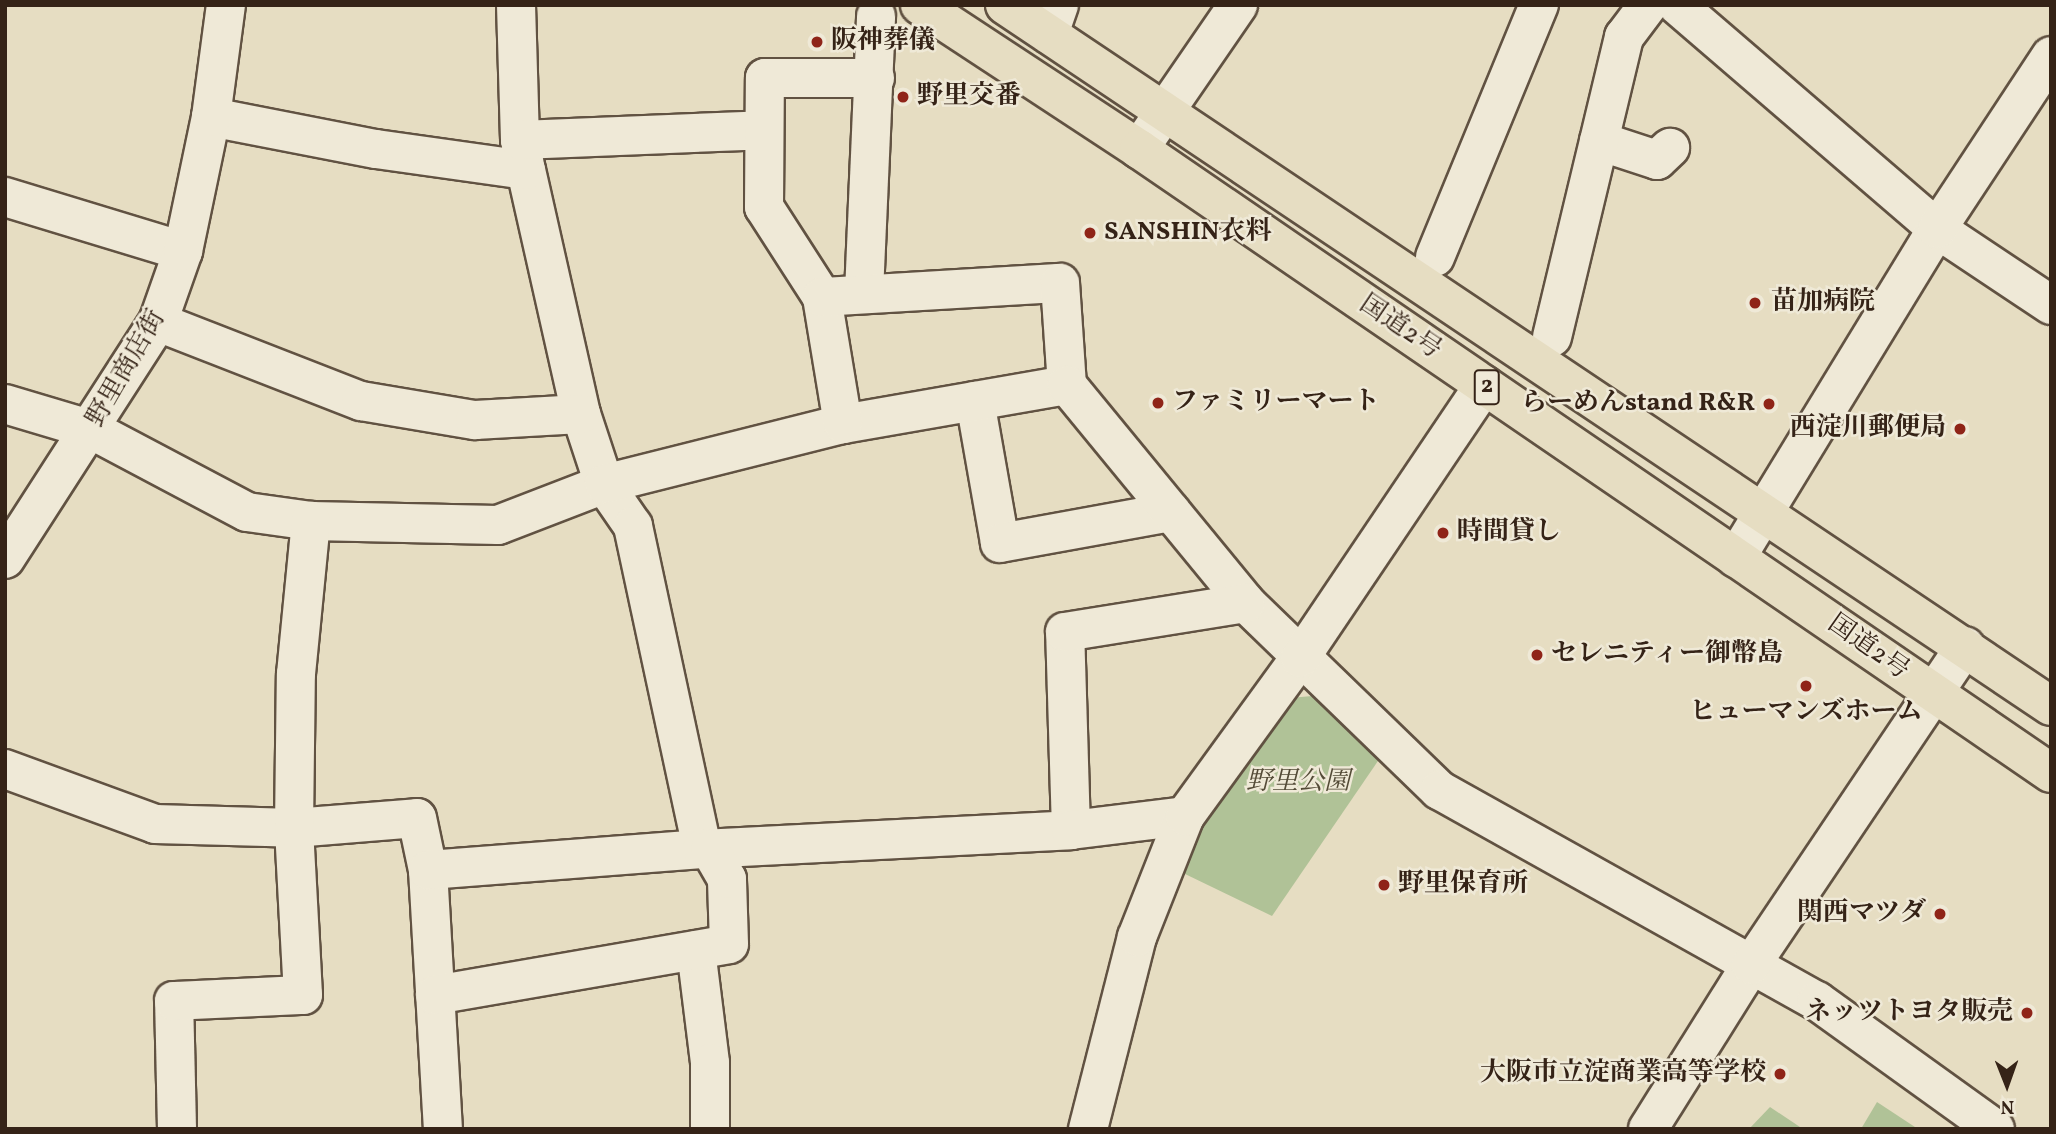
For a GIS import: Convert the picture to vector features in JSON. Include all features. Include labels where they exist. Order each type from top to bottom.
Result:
[{"type":"highway","name":"国道2号","points":[[920,5],[1139,149],[2051,773]]},
{"type":"highway","name":"国道2号","points":[[1005,5],[1054,20],[1165,111],[2051,706]]},
{"type":"street","name":"野里商店街","points":[[5,559],[92,430],[158,322],[183,251],[211,117],[226,5]]},
{"type":"street","points":[[435,995],[729,944],[727,879],[706,849],[633,526],[604,484],[581,414],[523,155],[516,5]]},
{"type":"street","points":[[1139,149],[1238,5]]},
{"type":"street","points":[[1435,257],[1539,5]]},
{"type":"street","points":[[1552,337],[1624,37],[1648,5]]},
{"type":"street","points":[[1685,7],[1937,229],[2051,305]]},
{"type":"street","points":[[864,293],[876,78],[876,16]]},
{"type":"street","points":[[1737,558],[1937,229],[2051,56]]},
{"type":"street","points":[[843,424],[822,297],[764,207],[765,78],[876,78]]},
{"type":"street","points":[[211,117],[376,149],[523,155],[764,130]]},
{"type":"street","points":[[1599,141],[1657,160],[1670,148]]},
{"type":"street","points":[[5,197],[183,251]]},
{"type":"street","points":[[822,297],[1060,283],[1067,385],[1246,603],[1439,790],[1817,1002],[1994,1129]]},
{"type":"street","points":[[158,322],[361,401],[475,420],[581,414]]},
{"type":"street","points":[[5,404],[92,430],[247,512],[311,521],[498,525],[604,484],[843,424],[1067,385]]},
{"type":"street","points":[[1088,1129],[1137,937],[1185,816],[1300,658],[1484,385]]},
{"type":"street","points":[[975,401],[1000,543],[1171,512]]},
{"type":"street","points":[[177,1129],[174,1001],[303,995],[294,828],[296,674],[311,521]]},
{"type":"street","points":[[1071,830],[1065,632],[1246,603]]},
{"type":"street","points":[[1648,1129],[1751,965],[1965,646]]},
{"type":"street","points":[[5,769],[155,824],[294,828],[417,818],[428,870],[443,1129]]},
{"type":"street","points":[[428,870],[706,849],[1071,830],[1185,816]]},
{"type":"street","points":[[696,950],[710,1063],[709,1129]]},
{"type":"green space","name":"野里公園","points":[[1312,696],[1380,758],[1272,916],[1183,873],[1198,835],[1290,698]]},
{"type":"green space","points":[[1877,1102],[1918,1129],[1861,1129]]},
{"type":"green space","points":[[1770,1107],[1800,1127],[1801,1129],[1749,1129]]},
{"type":"place","name":"阪神葬儀","points":[[817,42]]},
{"type":"place","name":"野里交番","points":[[903,97]]},
{"type":"place","name":"SANSHIN衣料","points":[[1090,233]]},
{"type":"place","name":"苗加病院","points":[[1755,303]]},
{"type":"place","name":"ファミリーマート","points":[[1158,403]]},
{"type":"place","name":"らーめんstand R&R","points":[[1769,404]]},
{"type":"place","name":"西淀川郵便局","points":[[1960,429]]},
{"type":"place","name":"時間貸し","points":[[1443,533]]},
{"type":"place","name":"セレニティー御幣島","points":[[1537,655]]},
{"type":"place","name":"ヒューマンズホーム","points":[[1806,686]]},
{"type":"place","name":"野里保育所","points":[[1384,885]]},
{"type":"place","name":"関西マツダ","points":[[1940,914]]},
{"type":"place","name":"ネッツトヨタ販売","points":[[2027,1013]]},
{"type":"place","name":"大阪市立淀商業高等学校","points":[[1780,1074]]}]
